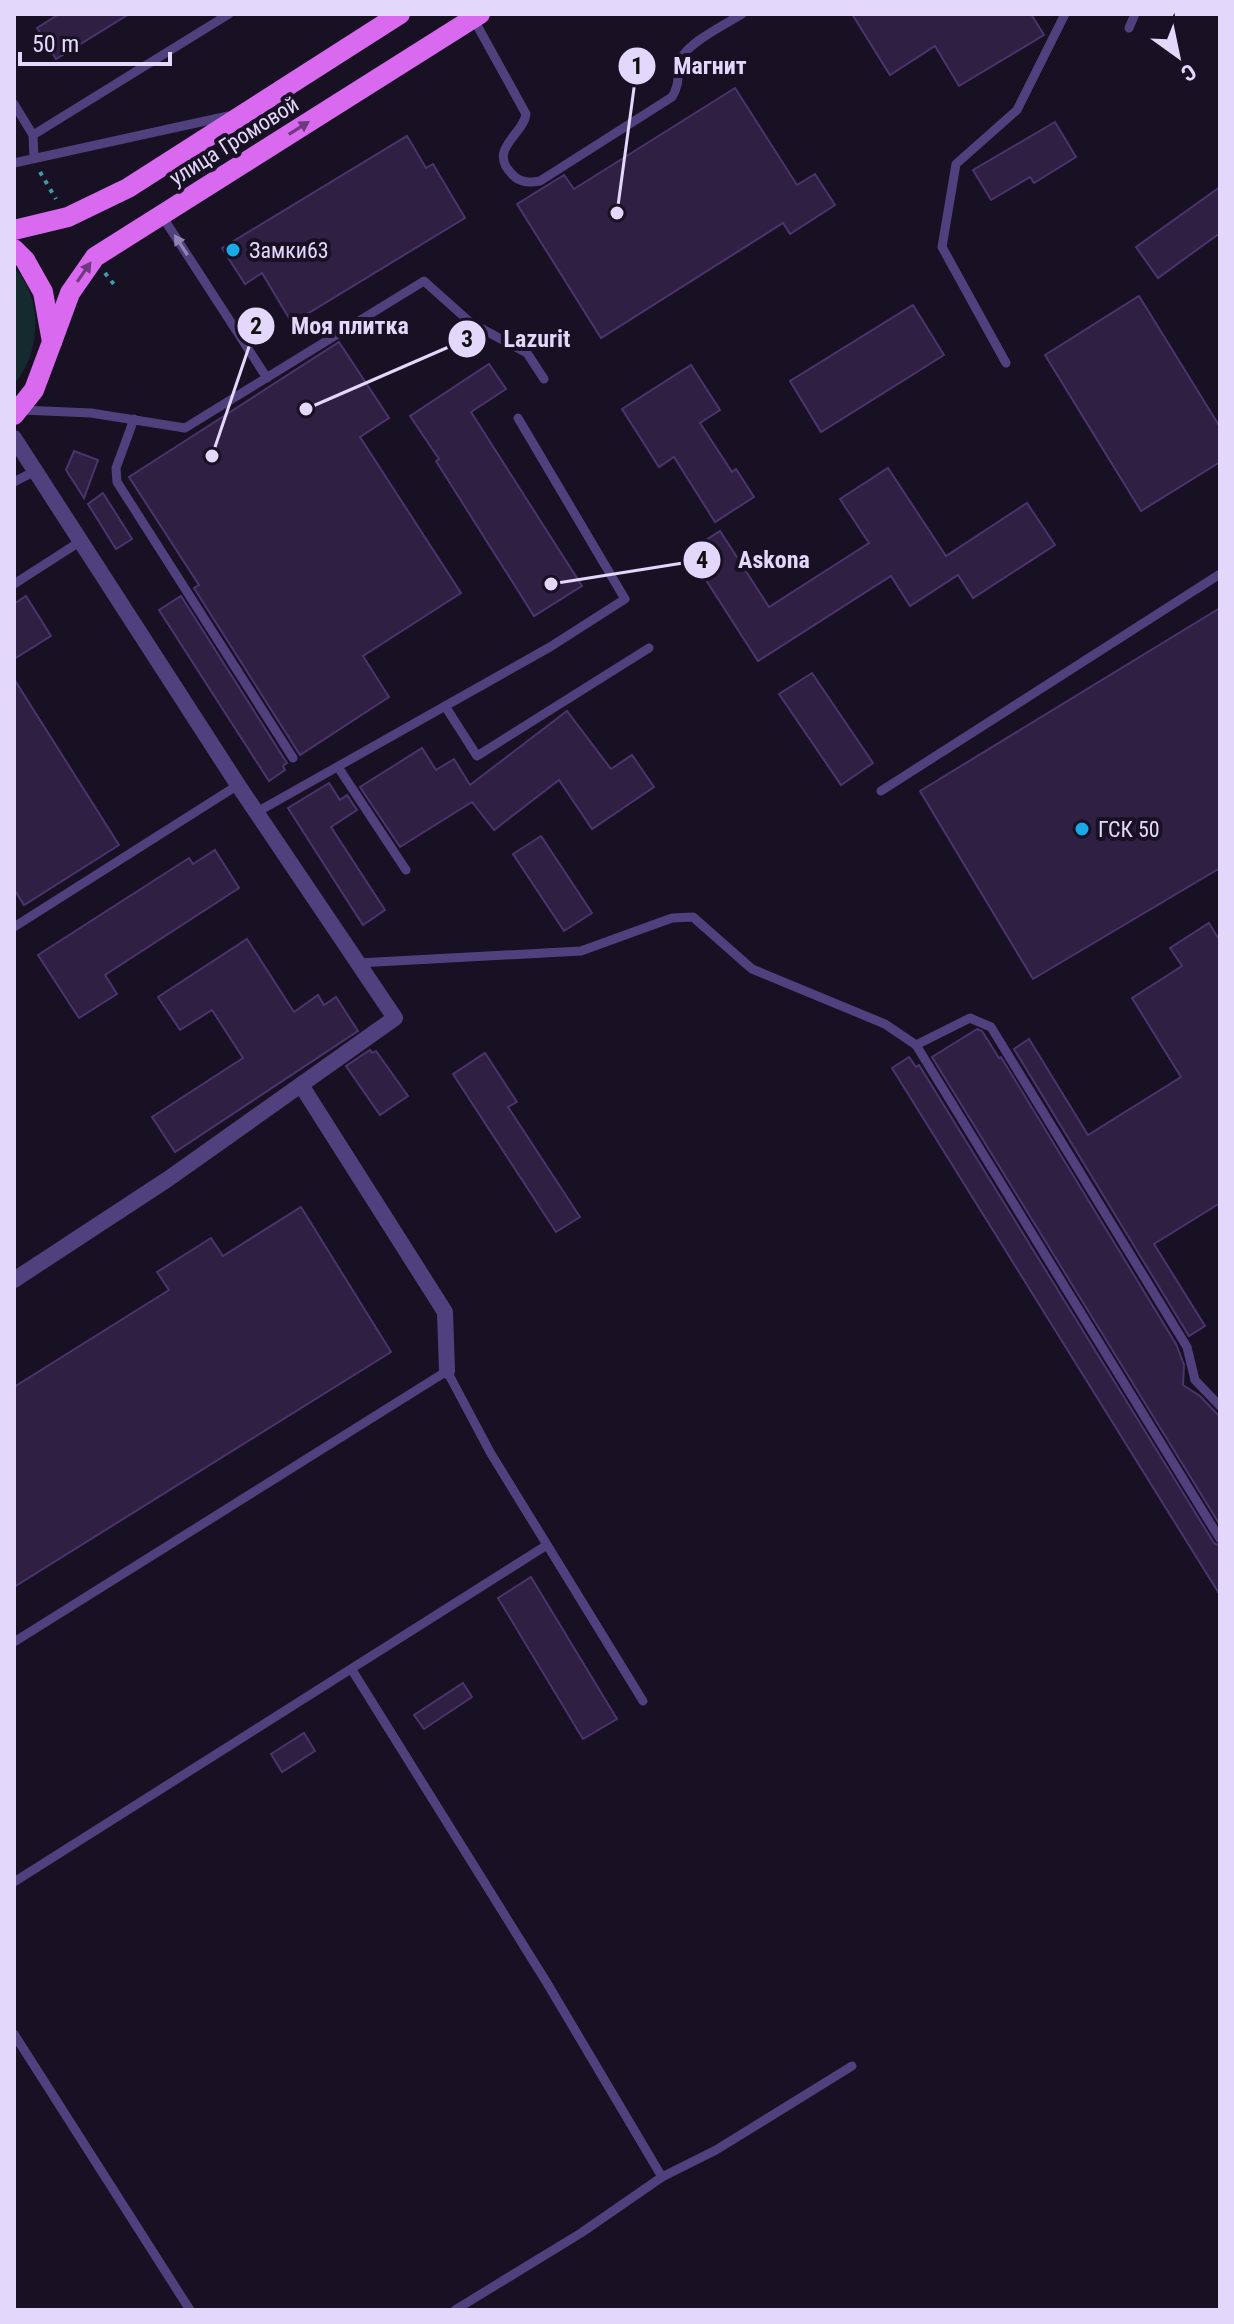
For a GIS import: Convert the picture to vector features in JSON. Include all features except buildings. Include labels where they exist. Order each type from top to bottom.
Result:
[{"type":"main road","name":"улица Громовой","points":[[14,230],[68,217],[128,188],[400,14]]},
{"type":"main road","name":"улица Громовой","points":[[16,412],[34,390],[70,293],[95,257],[477,16]]},
{"type":"main road","points":[[14,249],[25,260],[43,292],[52,342]]},
{"type":"street","points":[[14,438],[238,785],[395,1018],[168,1179],[14,1280]]},
{"type":"street","points":[[301,1085],[445,1312],[447,1371]]},
{"type":"lane","points":[[33,135],[229,14]]},
{"type":"lane","points":[[477,16],[526,114],[521,128],[507,142],[504,160],[513,176],[529,183],[540,181],[672,97],[679,85],[679,63],[684,51],[742,14]]},
{"type":"lane","points":[[1006,363],[942,247],[956,164],[1017,110],[1065,14]]},
{"type":"lane","points":[[1129,28],[1135,14]]},
{"type":"lane","points":[[14,104],[33,135],[34,158]]},
{"type":"lane","points":[[14,163],[247,112]]},
{"type":"lane","points":[[161,215],[267,378]]},
{"type":"lane","points":[[16,412],[91,413],[185,428],[424,281],[471,323],[527,353],[544,379]]},
{"type":"lane","points":[[257,812],[550,647],[625,599],[518,418]]},
{"type":"lane","points":[[134,419],[116,468],[117,482],[293,758]]},
{"type":"lane","points":[[14,482],[35,471]]},
{"type":"lane","points":[[14,584],[81,541]]},
{"type":"lane","points":[[881,791],[1220,574]]},
{"type":"lane","points":[[445,706],[477,756],[649,648]]},
{"type":"lane","points":[[338,767],[406,870]]},
{"type":"lane","points":[[14,927],[238,785]]},
{"type":"lane","points":[[358,963],[581,951],[672,918],[693,917],[752,969],[885,1024],[916,1045],[1220,1539]]},
{"type":"lane","points":[[916,1045],[970,1018],[991,1027],[1187,1347],[1195,1380],[1220,1406]]},
{"type":"lane","points":[[14,1642],[447,1371],[490,1452],[643,1701]]},
{"type":"lane","points":[[14,1882],[547,1545]]},
{"type":"lane","points":[[352,1670],[547,1983],[662,2177]]},
{"type":"lane","points":[[14,2034],[190,2310]]},
{"type":"lane","points":[[455,2310],[581,2233],[662,2177],[716,2150],[852,2066]]},
{"type":"green space","points":[[14,268],[30,294],[35,326],[30,357],[14,384]]},
{"type":"place","name":"Магнит","points":[[617,213]]},
{"type":"place","name":"Замки63","points":[[233,250]]},
{"type":"place","name":"Lazurit","points":[[306,409]]},
{"type":"place","name":"Моя плитка","points":[[212,456]]},
{"type":"place","name":"Askona","points":[[551,584]]},
{"type":"place","name":"ГСК 50","points":[[1082,829]]}]
